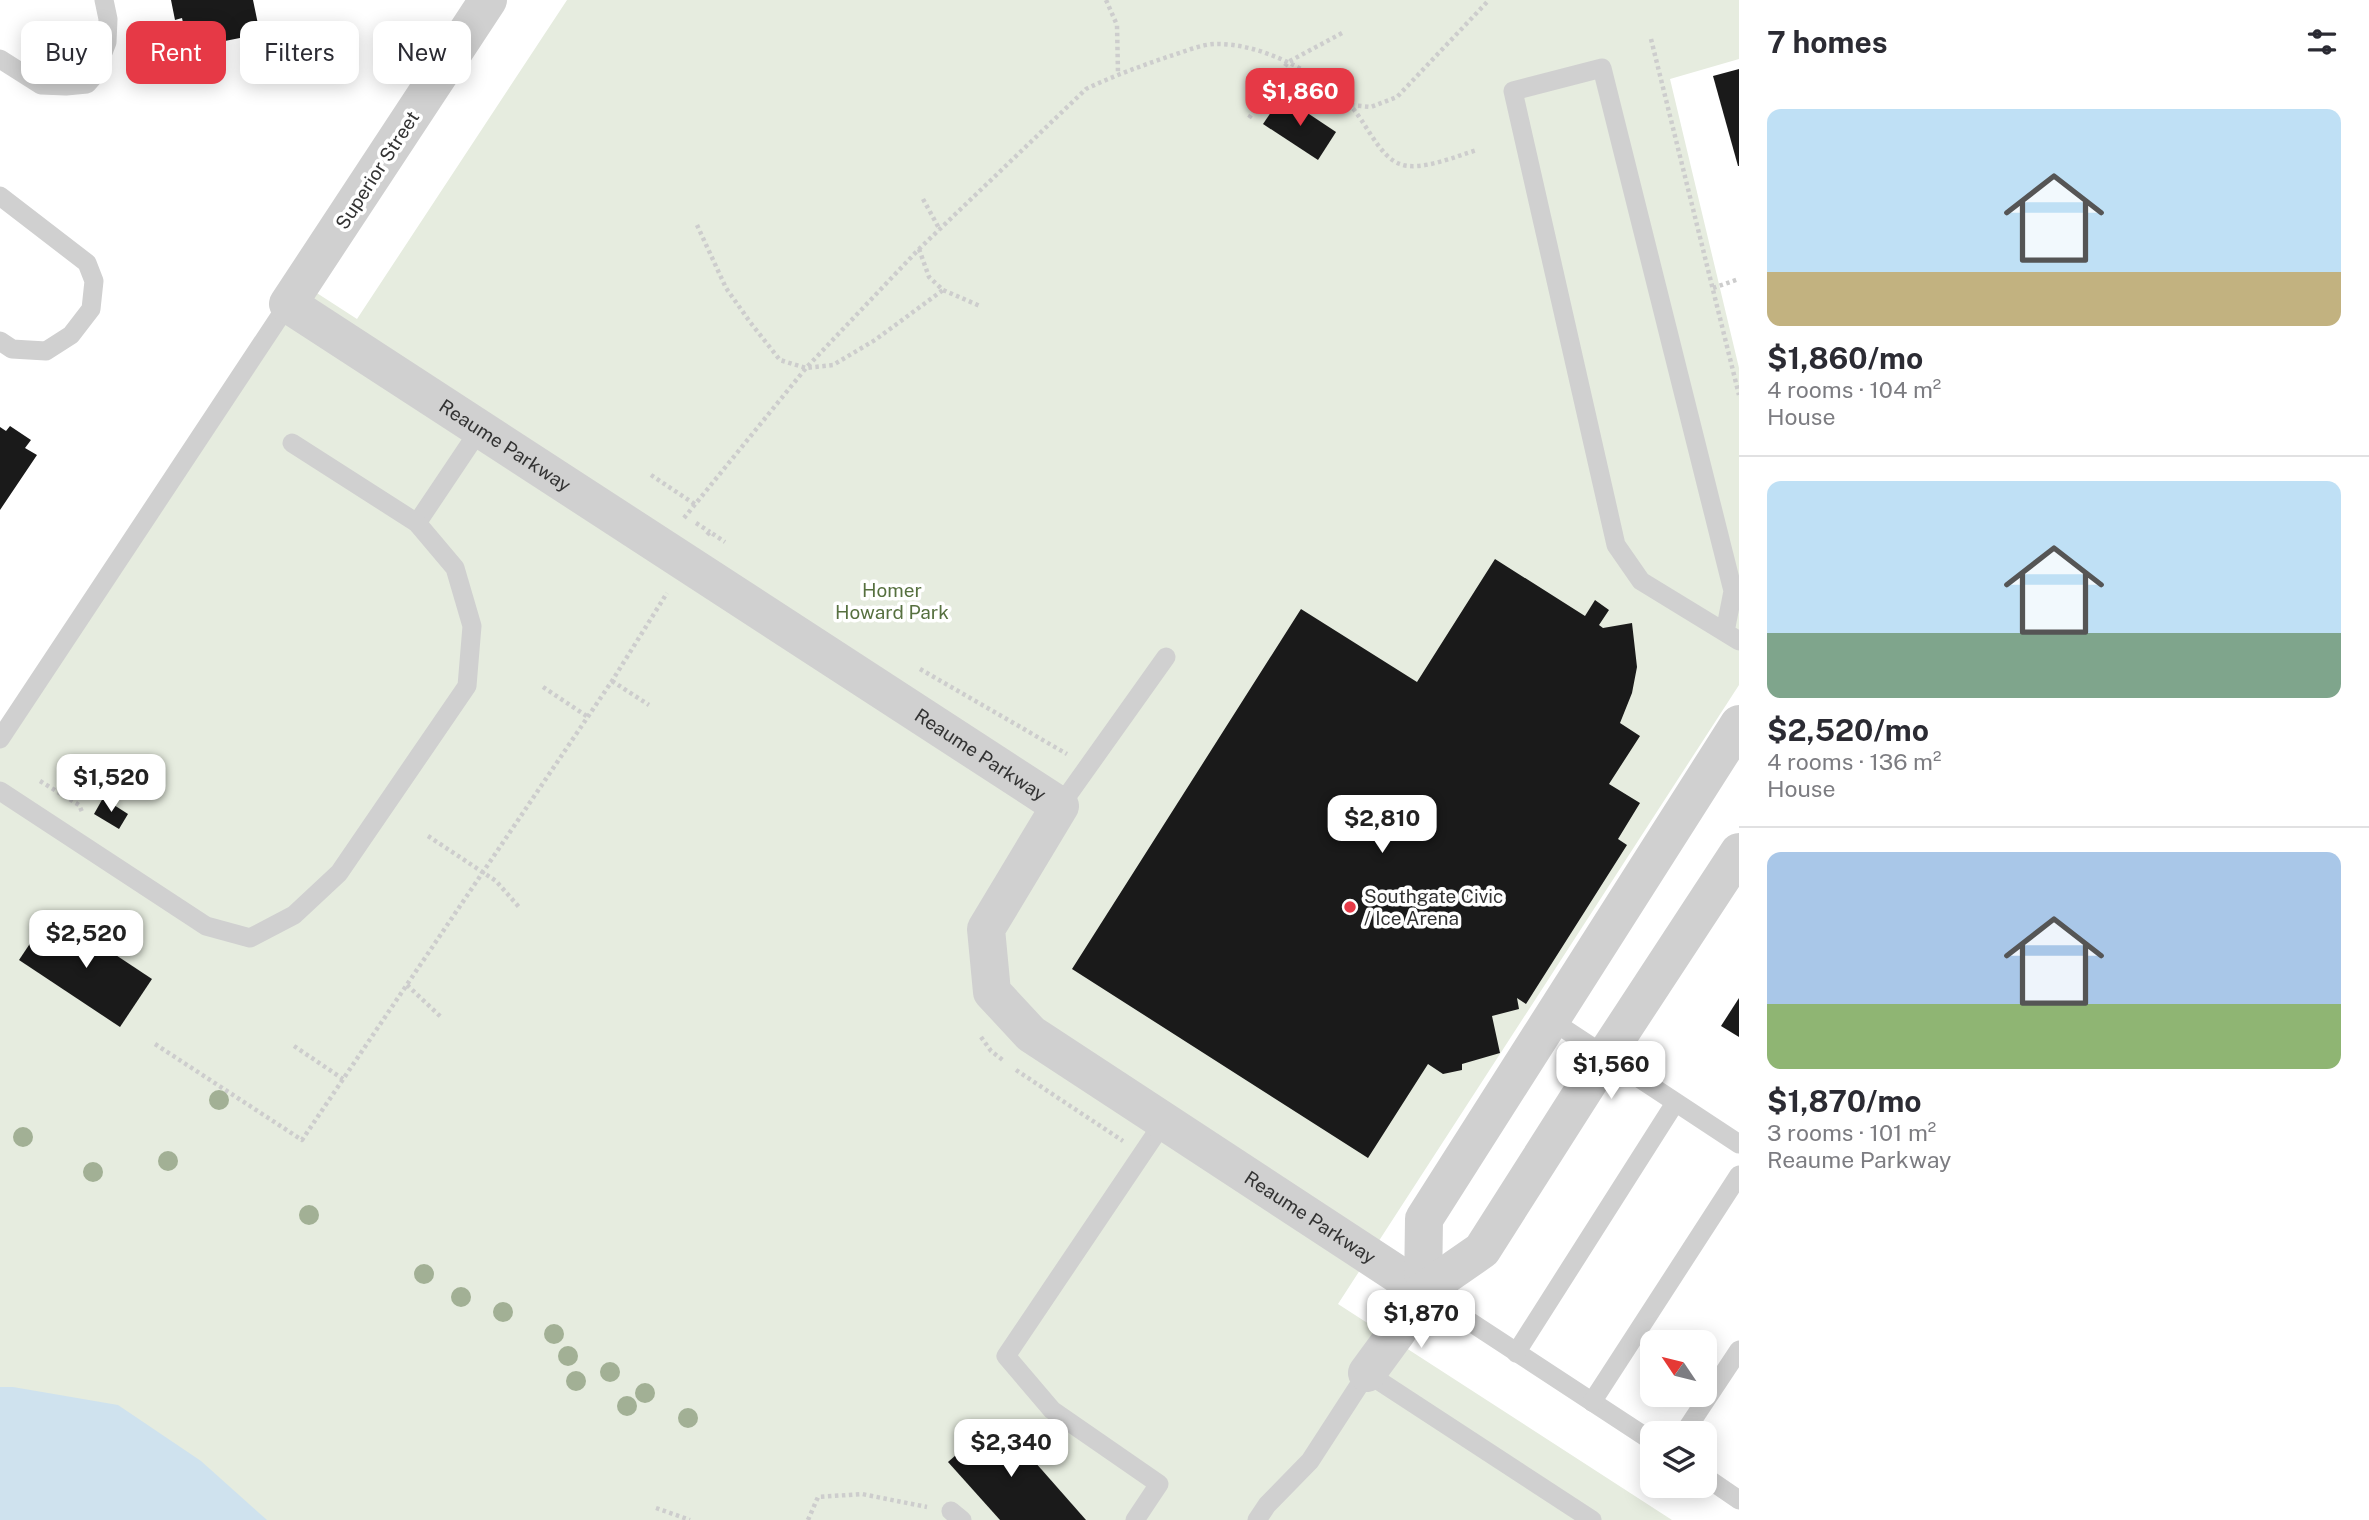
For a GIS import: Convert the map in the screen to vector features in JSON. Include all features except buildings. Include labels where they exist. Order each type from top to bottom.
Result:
[{"type":"street","name":"Superior Street","points":[[288,304],[488,0]]},
{"type":"street","name":"Reaume Parkway","points":[[288,304],[1060,806],[986,929],[992,992],[1031,1034],[1423,1291]]},
{"type":"street","points":[[1423,1291],[1424,1219],[1739,724]]},
{"type":"street","points":[[1367,1373],[1398,1332],[1423,1291],[1482,1250],[1739,852]]},
{"type":"lane","points":[[2,66],[41,85],[87,83],[94,76],[107,42],[108,19],[104,0]]},
{"type":"lane","points":[[1602,68],[1733,591],[1732,636],[1640,581],[1616,545],[1513,91],[1602,68]]},
{"type":"lane","points":[[0,196],[87,263],[94,281],[91,309],[71,335],[55,346],[47,351],[12,349],[0,341]]},
{"type":"lane","points":[[0,739],[288,304]]},
{"type":"lane","points":[[417,523],[480,429]]},
{"type":"lane","points":[[0,791],[206,926],[250,938],[294,915],[339,873],[467,686],[472,626],[455,568],[417,523],[292,443]]},
{"type":"lane","points":[[1060,806],[1166,657]]},
{"type":"lane","points":[[1551,1020],[1739,1144]]},
{"type":"lane","points":[[1517,1353],[1675,1103]]},
{"type":"lane","points":[[1135,1520],[1159,1484],[1052,1410],[1006,1356],[1165,1120]]},
{"type":"lane","points":[[1592,1402],[1739,1175]]},
{"type":"lane","points":[[1423,1291],[1640,1433]]},
{"type":"lane","points":[[1692,1421],[1739,1350]]},
{"type":"lane","points":[[1257,1520],[1267,1505],[1310,1461],[1367,1373],[1591,1520]]},
{"type":"lane","points":[[1717,1485],[1739,1500]]},
{"type":"path","points":[[1107,0],[1117,25],[1118,73]]},
{"type":"path","points":[[1350,105],[1371,107],[1397,97],[1489,0]]},
{"type":"path","points":[[1249,118],[1288,62],[1344,32]]},
{"type":"path","points":[[1651,39],[1739,395]]},
{"type":"path","points":[[680,524],[806,368],[919,249],[1086,89],[1118,73],[1215,44],[1253,50],[1288,62],[1322,83],[1350,105],[1384,153],[1399,164],[1416,167],[1477,150]]},
{"type":"path","points":[[923,199],[940,230]]},
{"type":"path","points":[[697,225],[726,288],[750,322],[780,359],[806,368],[833,366],[875,340],[943,290]]},
{"type":"path","points":[[919,249],[929,276],[943,290],[980,306]]},
{"type":"path","points":[[1713,288],[1739,279]]},
{"type":"path","points":[[650,475],[696,505]]},
{"type":"path","points":[[704,539],[710,532],[733,547]]},
{"type":"path","points":[[155,1044],[302,1140],[588,717],[674,584]]},
{"type":"path","points":[[917,667],[1076,759]]},
{"type":"path","points":[[612,681],[649,705]]},
{"type":"path","points":[[543,687],[588,717]]},
{"type":"path","points":[[428,836],[496,881],[519,907]]},
{"type":"path","points":[[407,985],[441,1017]]},
{"type":"path","points":[[294,1046],[343,1079]]},
{"type":"path","points":[[808,1520],[818,1497],[862,1494],[956,1516]]},
{"type":"path","points":[[656,1507],[690,1520]]},
{"type":"green space","name":"Homer Howard Park","points":[[567,0],[1739,0],[1739,59],[1670,79],[1739,368],[1739,685],[1338,1304],[1672,1520],[0,1520],[0,745],[306,286],[357,319]]},
{"type":"water","points":[[0,1387],[118,1405],[201,1461],[267,1520],[0,1520]]},
{"type":"place","name":"Southgate Civic / Ice Arena","points":[[1350,907]]}]
